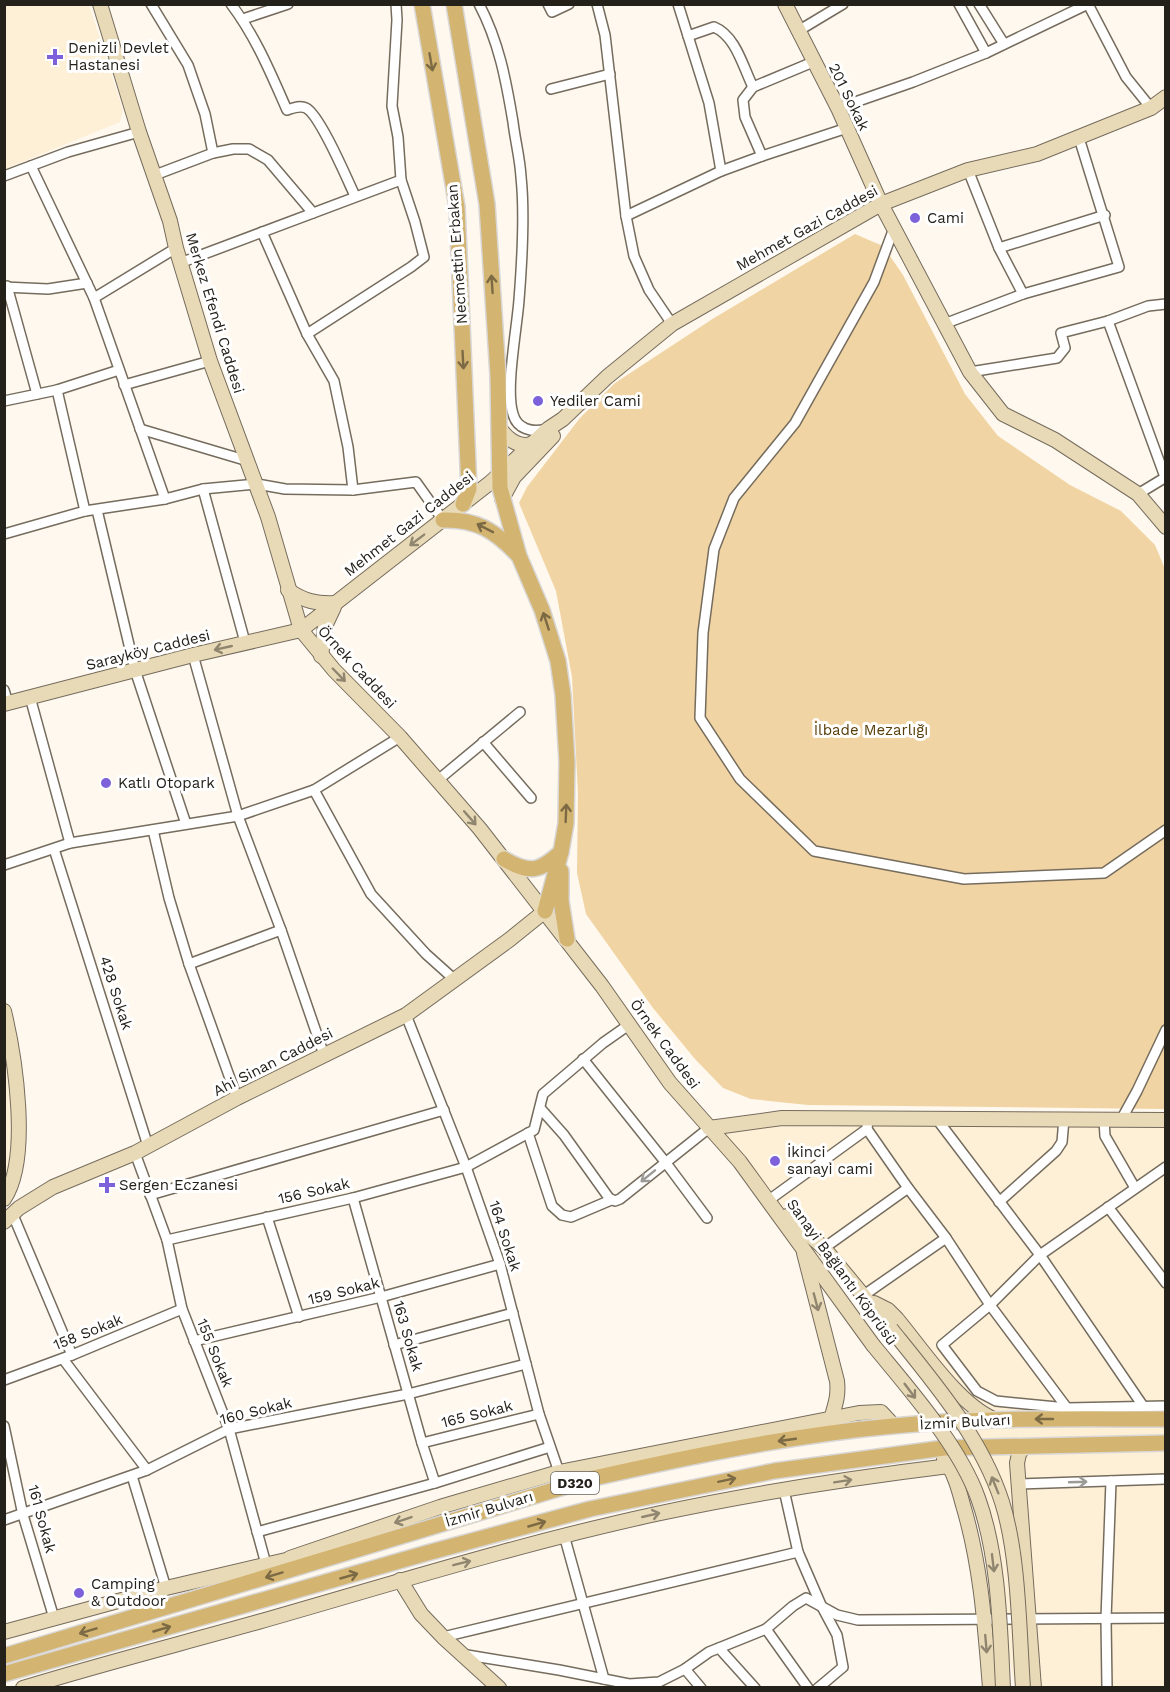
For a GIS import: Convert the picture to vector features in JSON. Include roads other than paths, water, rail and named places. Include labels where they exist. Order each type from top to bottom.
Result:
[{"type":"main road","name":"Merkez Efendi Caddesi","points":[[100,4],[139,132],[170,221],[180,263],[210,362],[257,484],[300,630]]},
{"type":"main road","name":"Necmettin Erbakan","points":[[422,4],[457,207],[469,489],[463,504]]},
{"type":"main road","name":"Necmettin Erbakan","points":[[454,4],[487,204],[499,427],[498,476],[502,499],[519,556],[542,610],[558,661],[567,762],[566,823],[561,852]]},
{"type":"main road","name":"201 Sokak","points":[[785,4],[838,108],[881,204],[970,372],[1003,414],[1054,440],[1138,494],[1166,527]]},
{"type":"main road","name":"Mehmet Gazi Caddesi","points":[[300,630],[498,476],[548,429],[563,419],[607,376],[672,324],[881,204],[968,170],[1037,154],[1151,108],[1165,97]]},
{"type":"main road","name":"Mehmet Gazi Caddesi","points":[[502,499],[514,477],[553,436],[563,419]]},
{"type":"main road","points":[[499,427],[515,442],[526,446],[531,444]]},
{"type":"main road","points":[[443,520],[461,519],[476,523],[494,532],[519,556]]},
{"type":"main road","points":[[288,590],[309,602],[337,603]]},
{"type":"main road","points":[[321,656],[325,626],[337,603]]},
{"type":"main road","name":"Sarayköy Caddesi","points":[[6,699],[30,697],[300,630]]},
{"type":"main road","name":"Örnek Caddesi","points":[[300,630],[321,656],[400,737],[504,859],[630,1024],[670,1083],[740,1162],[769,1200]]},
{"type":"main road","points":[[504,859],[531,870],[540,868],[561,852]]},
{"type":"main road","points":[[545,911],[561,852]]},
{"type":"main road","points":[[561,852],[561,901],[567,939]]},
{"type":"main road","name":"Ahi Sinan Caddesi","points":[[9,1218],[19,1208],[53,1187],[135,1153],[237,1098],[406,1015],[545,911]]},
{"type":"main road","points":[[4,1011],[16,1076],[18,1131],[15,1176],[4,1199]]},
{"type":"main road","points":[[709,1128],[782,1118],[868,1124],[936,1118],[1166,1120]]},
{"type":"main road","name":"Sanayi Bağlantı Köprüsü","points":[[769,1200],[873,1345],[949,1445],[979,1499],[990,1542],[1003,1688]]},
{"type":"main road","name":"Sanayi Bağlantı Köprüsü","points":[[769,1200],[824,1248],[867,1298],[928,1375],[963,1424],[989,1469],[1002,1502],[1011,1540],[1023,1688]]},
{"type":"main road","points":[[802,1245],[839,1394],[828,1435]]},
{"type":"main road","points":[[867,1298],[888,1310],[897,1319],[968,1404],[994,1419]]},
{"type":"main road","points":[[290,1558],[440,1508],[559,1472],[832,1417],[876,1411],[885,1414],[894,1426]]},
{"type":"main road","name":"İzmir Bulvarı","points":[[4,1656],[594,1478],[753,1445],[894,1426],[994,1419],[1166,1419]]},
{"type":"main road","name":"İzmir Bulvarı","points":[[4,1674],[427,1553],[590,1509],[774,1471],[934,1449],[1166,1443]]},
{"type":"main road","points":[[1024,1446],[1017,1458],[1034,1688]]},
{"type":"main road","points":[[934,1449],[949,1466],[972,1537],[981,1584],[990,1688]]},
{"type":"main road","points":[[23,1688],[101,1664],[257,1623],[403,1579],[564,1535],[657,1514],[784,1490],[949,1466]]},
{"type":"main road","points":[[4,1632],[166,1588],[290,1558],[397,1538]]},
{"type":"main road","points":[[403,1579],[427,1553]]},
{"type":"main road","points":[[403,1579],[422,1614],[459,1653],[499,1688]]},
{"type":"street","points":[[151,4],[188,65],[205,114],[213,153]]},
{"type":"street","points":[[231,4],[243,19],[288,110],[298,106],[307,108],[317,119],[355,196]]},
{"type":"street","points":[[243,19],[288,4]]},
{"type":"street","points":[[307,334],[411,267],[424,256],[401,180],[398,137],[392,106],[396,4]]},
{"type":"street","points":[[479,4],[491,26],[505,71],[522,177],[519,298],[511,383],[513,415],[517,422],[529,430],[548,429]]},
{"type":"street","points":[[548,4],[552,12],[569,4]]},
{"type":"street","points":[[597,4],[605,35],[626,216],[634,256],[649,290],[672,324]]},
{"type":"street","points":[[678,4],[709,104],[721,171]]},
{"type":"street","points":[[798,32],[843,4]]},
{"type":"street","points":[[959,4],[986,52]]},
{"type":"street","points":[[979,4],[1004,44]]},
{"type":"street","points":[[838,108],[913,82],[986,52],[1088,5],[1126,77],[1151,108]]},
{"type":"street","points":[[688,36],[714,27],[723,31],[732,42],[753,87]]},
{"type":"street","points":[[762,156],[745,117],[742,100],[753,87],[813,62]]},
{"type":"street","points":[[551,89],[610,74]]},
{"type":"street","points":[[626,216],[721,171],[847,128]]},
{"type":"street","points":[[4,176],[68,153],[139,132]]},
{"type":"street","points":[[944,324],[1023,294],[1119,267],[1105,215],[1079,138]]},
{"type":"street","points":[[155,175],[213,153],[249,149],[268,160],[313,213]]},
{"type":"street","points":[[31,166],[94,298],[165,499]]},
{"type":"street","points":[[968,170],[999,248],[1023,294]]},
{"type":"street","points":[[180,263],[401,180]]},
{"type":"street","points":[[999,248],[1105,215]]},
{"type":"street","points":[[894,228],[874,282],[795,423],[734,498],[714,549],[703,633],[700,718],[740,779],[814,851],[964,879],[1104,873],[1166,830]]},
{"type":"street","points":[[262,232],[307,334],[334,381],[348,447],[353,490]]},
{"type":"street","points":[[94,298],[176,248]]},
{"type":"street","points":[[37,394],[6,286],[48,289],[87,283]]},
{"type":"street","points":[[970,372],[1057,357],[1065,348],[1061,333],[1107,321],[1148,306],[1166,304]]},
{"type":"street","points":[[1107,321],[1165,477],[1138,494]]},
{"type":"street","points":[[124,385],[210,362]]},
{"type":"street","points":[[4,401],[57,390],[119,369]]},
{"type":"street","points":[[57,390],[85,511]]},
{"type":"street","points":[[140,429],[248,461]]},
{"type":"street","points":[[4,534],[85,511],[165,499],[204,489],[257,484],[285,489],[353,490],[416,482],[443,520]]},
{"type":"street","points":[[204,489],[245,642]]},
{"type":"street","points":[[97,510],[135,670],[186,824]]},
{"type":"street","points":[[193,655],[238,816],[324,1054]]},
{"type":"street","points":[[30,697],[70,843]]},
{"type":"street","points":[[438,780],[520,712]]},
{"type":"street","points":[[4,865],[70,843],[238,816],[314,790],[400,737]]},
{"type":"street","points":[[483,742],[531,798]]},
{"type":"street","points":[[314,790],[371,894],[426,954],[455,980]]},
{"type":"street","points":[[153,830],[169,898],[189,964],[237,1098]]},
{"type":"street","name":"428 Sokak","points":[[54,849],[148,1146]]},
{"type":"street","points":[[189,964],[281,930]]},
{"type":"street","name":"164 Sokak","points":[[406,1015],[466,1167],[500,1264],[539,1414],[559,1472]]},
{"type":"street","points":[[630,1024],[583,1059],[543,1094],[534,1130],[528,1133],[552,1206],[558,1213],[571,1217],[616,1199],[709,1128]]},
{"type":"street","points":[[1121,1120],[1166,1030]]},
{"type":"street","points":[[583,1059],[666,1162],[707,1218]]},
{"type":"street","points":[[540,1108],[616,1199]]},
{"type":"street","points":[[150,1195],[444,1110]]},
{"type":"street","points":[[936,1118],[1040,1255],[1143,1406]]},
{"type":"street","points":[[999,1202],[1056,1151],[1062,1142],[1064,1119]]},
{"type":"street","points":[[1104,1120],[1105,1136],[1135,1188]]},
{"type":"street","points":[[769,1200],[868,1124],[908,1188],[946,1238],[990,1305],[1067,1408]]},
{"type":"street","name":"156 Sokak","points":[[166,1240],[352,1198],[466,1167],[528,1133]]},
{"type":"street","name":"155 Sokak","points":[[135,1153],[166,1240],[182,1309],[230,1429],[266,1564]]},
{"type":"street","points":[[928,1356],[990,1305],[1040,1255],[1135,1188],[1164,1172]]},
{"type":"street","points":[[824,1248],[908,1188]]},
{"type":"street","name":"163 Sokak","points":[[352,1198],[435,1483]]},
{"type":"street","points":[[1108,1207],[1166,1283]]},
{"type":"street","points":[[267,1217],[299,1317]]},
{"type":"street","points":[[9,1218],[68,1357],[147,1470]]},
{"type":"street","points":[[867,1298],[946,1238]]},
{"type":"street","name":"159 Sokak","points":[[194,1341],[381,1298],[500,1264]]},
{"type":"street","name":"158 Sokak","points":[[4,1380],[68,1357],[182,1309]]},
{"type":"street","points":[[394,1345],[513,1312]]},
{"type":"street","points":[[942,1345],[977,1391],[996,1401],[1067,1408],[1166,1406]]},
{"type":"street","name":"160 Sokak","points":[[4,1520],[147,1470],[230,1429],[408,1394],[526,1364]]},
{"type":"street","name":"165 Sokak","points":[[422,1443],[539,1414]]},
{"type":"street","name":"161 Sokak","points":[[4,1426],[23,1515],[54,1618]]},
{"type":"street","points":[[257,1532],[435,1483],[550,1447]]},
{"type":"street","points":[[132,1476],[166,1588]]},
{"type":"street","points":[[1019,1484],[1166,1479]]},
{"type":"street","points":[[1107,1688],[1106,1619],[1111,1481]]},
{"type":"street","points":[[784,1490],[798,1552],[837,1635],[842,1653],[843,1667],[818,1688]]},
{"type":"street","points":[[564,1535],[604,1679]]},
{"type":"street","points":[[443,1637],[798,1552]]},
{"type":"street","points":[[459,1653],[631,1686],[659,1682],[685,1669],[709,1652],[766,1629],[792,1606],[806,1598],[837,1615],[858,1620],[1166,1618]]},
{"type":"street","points":[[766,1629],[808,1688]]},
{"type":"street","points":[[719,1648],[755,1688]]},
{"type":"street","points":[[685,1669],[701,1688]]},
{"type":"place","name":"Denizli Devlet Hastanesi","points":[[55,57]]},
{"type":"place","name":"Cami","points":[[915,218]]},
{"type":"place","name":"Yediler Cami","points":[[538,401]]},
{"type":"place","name":"Katlı Otopark","points":[[106,783]]},
{"type":"place","name":"İkinci sanayi cami","points":[[775,1161]]},
{"type":"place","name":"Sergen Eczanesi","points":[[107,1185]]},
{"type":"place","name":"Camping & Outdoor","points":[[79,1593]]},
{"type":"park label","name":"İlbade Mezarlığı","points":[[871,730]]}]
